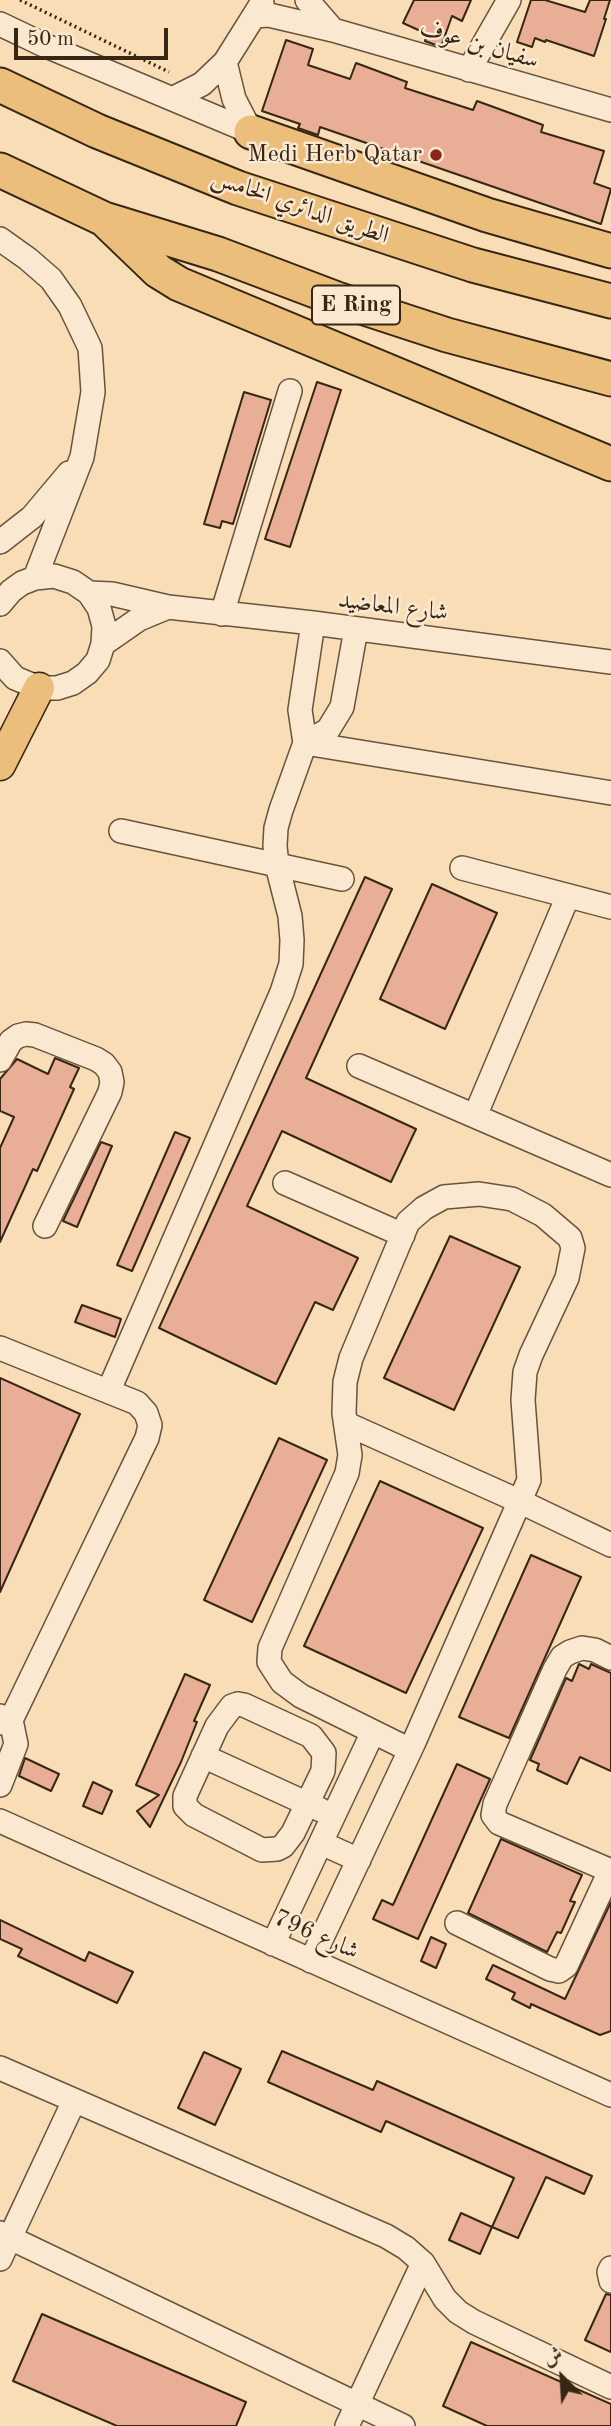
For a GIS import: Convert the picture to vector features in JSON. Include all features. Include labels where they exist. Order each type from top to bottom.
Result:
[{"type":"highway","name":"الطريق الدائري الخامس","points":[[0,85],[97,131],[238,188],[473,265],[611,301]]},
{"type":"highway","points":[[251,132],[487,215],[611,251]]},
{"type":"highway","name":"E Ring","points":[[0,170],[104,219],[218,254],[337,299],[447,335],[611,379]]},
{"type":"highway","points":[[104,219],[149,264],[179,284],[611,464]]},
{"type":"main road","points":[[0,765],[39,688]]},
{"type":"street","points":[[307,0],[333,30]]},
{"type":"street","points":[[469,70],[509,0]]},
{"type":"street","points":[[174,98],[207,79],[225,62],[259,8]]},
{"type":"street","name":"سفيان بن عوف","points":[[259,8],[269,15],[333,30],[611,110]]},
{"type":"street","points":[[0,23],[44,45],[251,132]]},
{"type":"street","points":[[225,62],[234,99],[251,132]]},
{"type":"street","points":[[0,239],[51,279],[70,306],[90,348],[93,392],[82,457],[35,578]]},
{"type":"street","points":[[222,614],[290,391]]},
{"type":"street","points":[[0,542],[32,517],[82,457]]},
{"type":"street","points":[[0,661],[15,678],[39,688],[57,688],[73,683],[87,673],[97,660],[103,644],[104,626],[99,608],[89,593],[73,582],[54,576],[35,578],[4,594]]},
{"type":"street","name":"شارع المعاضيد","points":[[89,593],[112,594],[168,607],[611,662]]},
{"type":"street","points":[[103,644],[139,619],[168,607]]},
{"type":"street","points":[[109,1390],[282,992],[291,964],[290,916],[277,865],[276,828],[305,744],[300,710],[313,623]]},
{"type":"street","points":[[305,744],[328,730],[342,707],[356,629]]},
{"type":"street","points":[[305,744],[611,793]]},
{"type":"street","points":[[121,831],[342,880]]},
{"type":"street","points":[[462,868],[611,907]]},
{"type":"street","points":[[475,1116],[568,896]]},
{"type":"street","points":[[0,1060],[11,1041],[26,1034],[96,1059],[110,1072],[110,1092],[46,1226]]},
{"type":"street","points":[[359,1066],[611,1175]]},
{"type":"street","points":[[285,1183],[402,1236]]},
{"type":"street","points":[[311,1961],[410,1749],[529,1480],[523,1400],[525,1372],[567,1278],[573,1248],[570,1238],[543,1215],[512,1199],[471,1194],[444,1197],[424,1208],[408,1222],[351,1358],[345,1382],[344,1413],[350,1455],[347,1473],[270,1648],[269,1662],[282,1682],[301,1696],[410,1749]]},
{"type":"street","points":[[0,1348],[137,1403],[146,1413],[149,1425],[147,1438],[4,1720],[16,1744],[0,1784]]},
{"type":"street","points":[[346,1424],[611,1545]]},
{"type":"street","points":[[457,1923],[550,1969],[559,1971],[566,1966],[611,1871],[499,1823],[493,1815],[493,1809],[562,1657],[582,1648],[595,1650],[611,1658]]},
{"type":"street","points":[[238,1704],[311,1736],[324,1753],[323,1771],[307,1804],[293,1833],[283,1846],[269,1851],[262,1850],[188,1810],[184,1796],[217,1726],[229,1710],[238,1704]]},
{"type":"street","points":[[273,1944],[373,1732]]},
{"type":"street","points":[[203,1756],[334,1816]]},
{"type":"street","name":"شارع 796","points":[[0,1821],[611,2095]]},
{"type":"street","points":[[321,1843],[359,1860]]},
{"type":"street","points":[[0,2068],[386,2236],[423,2263],[445,2299],[458,2312],[611,2387]]},
{"type":"street","points":[[74,2101],[3,2243],[403,2426]]},
{"type":"street","points":[[347,2426],[423,2263]]},
{"type":"street","points":[[611,2268],[611,2281]]},
{"type":"path","points":[[20,0],[172,74],[207,79]]},
{"type":"building","points":[[414,0],[471,0],[462,21],[452,16],[441,47],[425,41],[427,34],[403,23]]},
{"type":"building","points":[[531,0],[545,0],[585,12],[590,0],[610,0],[594,56],[535,38],[532,47],[517,42]]},
{"type":"building","points":[[286,40],[313,49],[308,65],[350,79],[356,63],[407,82],[405,88],[473,110],[477,101],[543,125],[541,132],[604,151],[594,183],[611,189],[601,224],[320,127],[318,135],[298,128],[300,124],[262,111]]},
{"type":"building","points":[[317,382],[341,390],[290,547],[265,539]]},
{"type":"building","points":[[244,392],[271,400],[233,524],[222,521],[220,528],[204,524]]},
{"type":"building","points":[[365,877],[392,889],[306,1078],[416,1129],[391,1182],[282,1131],[247,1206],[358,1258],[333,1310],[315,1302],[276,1384],[159,1328]]},
{"type":"building","points":[[432,884],[497,913],[445,1029],[380,999]]},
{"type":"building","points":[[55,1058],[79,1068],[70,1087],[74,1089],[37,1171],[33,1169],[0,1242],[0,1148],[14,1117],[0,1111],[0,1079],[17,1059],[48,1074]]},
{"type":"building","points":[[175,1132],[190,1138],[132,1271],[117,1265]]},
{"type":"building","points":[[101,1142],[112,1146],[77,1227],[63,1221]]},
{"type":"building","points":[[450,1236],[520,1267],[454,1410],[384,1378]]},
{"type":"building","points":[[82,1305],[121,1319],[115,1337],[75,1322]]},
{"type":"building","points":[[0,1378],[80,1414],[0,1592]]},
{"type":"building","points":[[279,1438],[327,1460],[252,1622],[204,1600]]},
{"type":"building","points":[[380,1481],[483,1528],[406,1693],[304,1646]]},
{"type":"building","points":[[531,1555],[581,1577],[509,1738],[459,1717]]},
{"type":"building","points":[[579,1664],[589,1669],[591,1664],[611,1673],[611,1771],[580,1757],[567,1784],[537,1770],[539,1764],[530,1760],[566,1678],[572,1681]]},
{"type":"building","points":[[185,1674],[210,1685],[194,1721],[197,1722],[181,1762],[150,1827],[137,1811],[159,1795],[136,1785]]},
{"type":"building","points":[[25,1758],[59,1774],[51,1791],[19,1776]]},
{"type":"building","points":[[457,1764],[490,1779],[418,1939],[373,1919],[382,1900],[393,1905]]},
{"type":"building","points":[[93,1782],[112,1791],[102,1814],[83,1806]]},
{"type":"building","points":[[501,1839],[582,1875],[570,1901],[575,1902],[561,1933],[557,1932],[547,1952],[468,1913]]},
{"type":"building","points":[[611,1902],[611,2031],[600,2035],[531,2004],[530,2008],[512,1999],[515,1993],[486,1979],[493,1965],[565,1999]]},
{"type":"building","points":[[0,1920],[85,1961],[89,1952],[133,1972],[117,2003],[18,1956],[22,1949],[0,1939]]},
{"type":"building","points":[[431,1937],[446,1944],[436,1968],[421,1961]]},
{"type":"building","points":[[282,2051],[373,2090],[377,2081],[592,2176],[584,2194],[546,2177],[518,2238],[492,2227],[514,2178],[386,2121],[381,2132],[268,2082]]},
{"type":"building","points":[[204,2052],[241,2069],[215,2125],[178,2108]]},
{"type":"building","points":[[461,2213],[492,2227],[480,2254],[449,2240]]},
{"type":"building","points":[[606,2294],[611,2295],[611,2352],[585,2340]]},
{"type":"building","points":[[42,2314],[246,2402],[236,2426],[117,2426],[13,2381]]},
{"type":"building","points":[[471,2342],[611,2404],[611,2426],[487,2426],[443,2406]]},
{"type":"place","name":"Medi Herb Qatar","points":[[436,155]]}]
